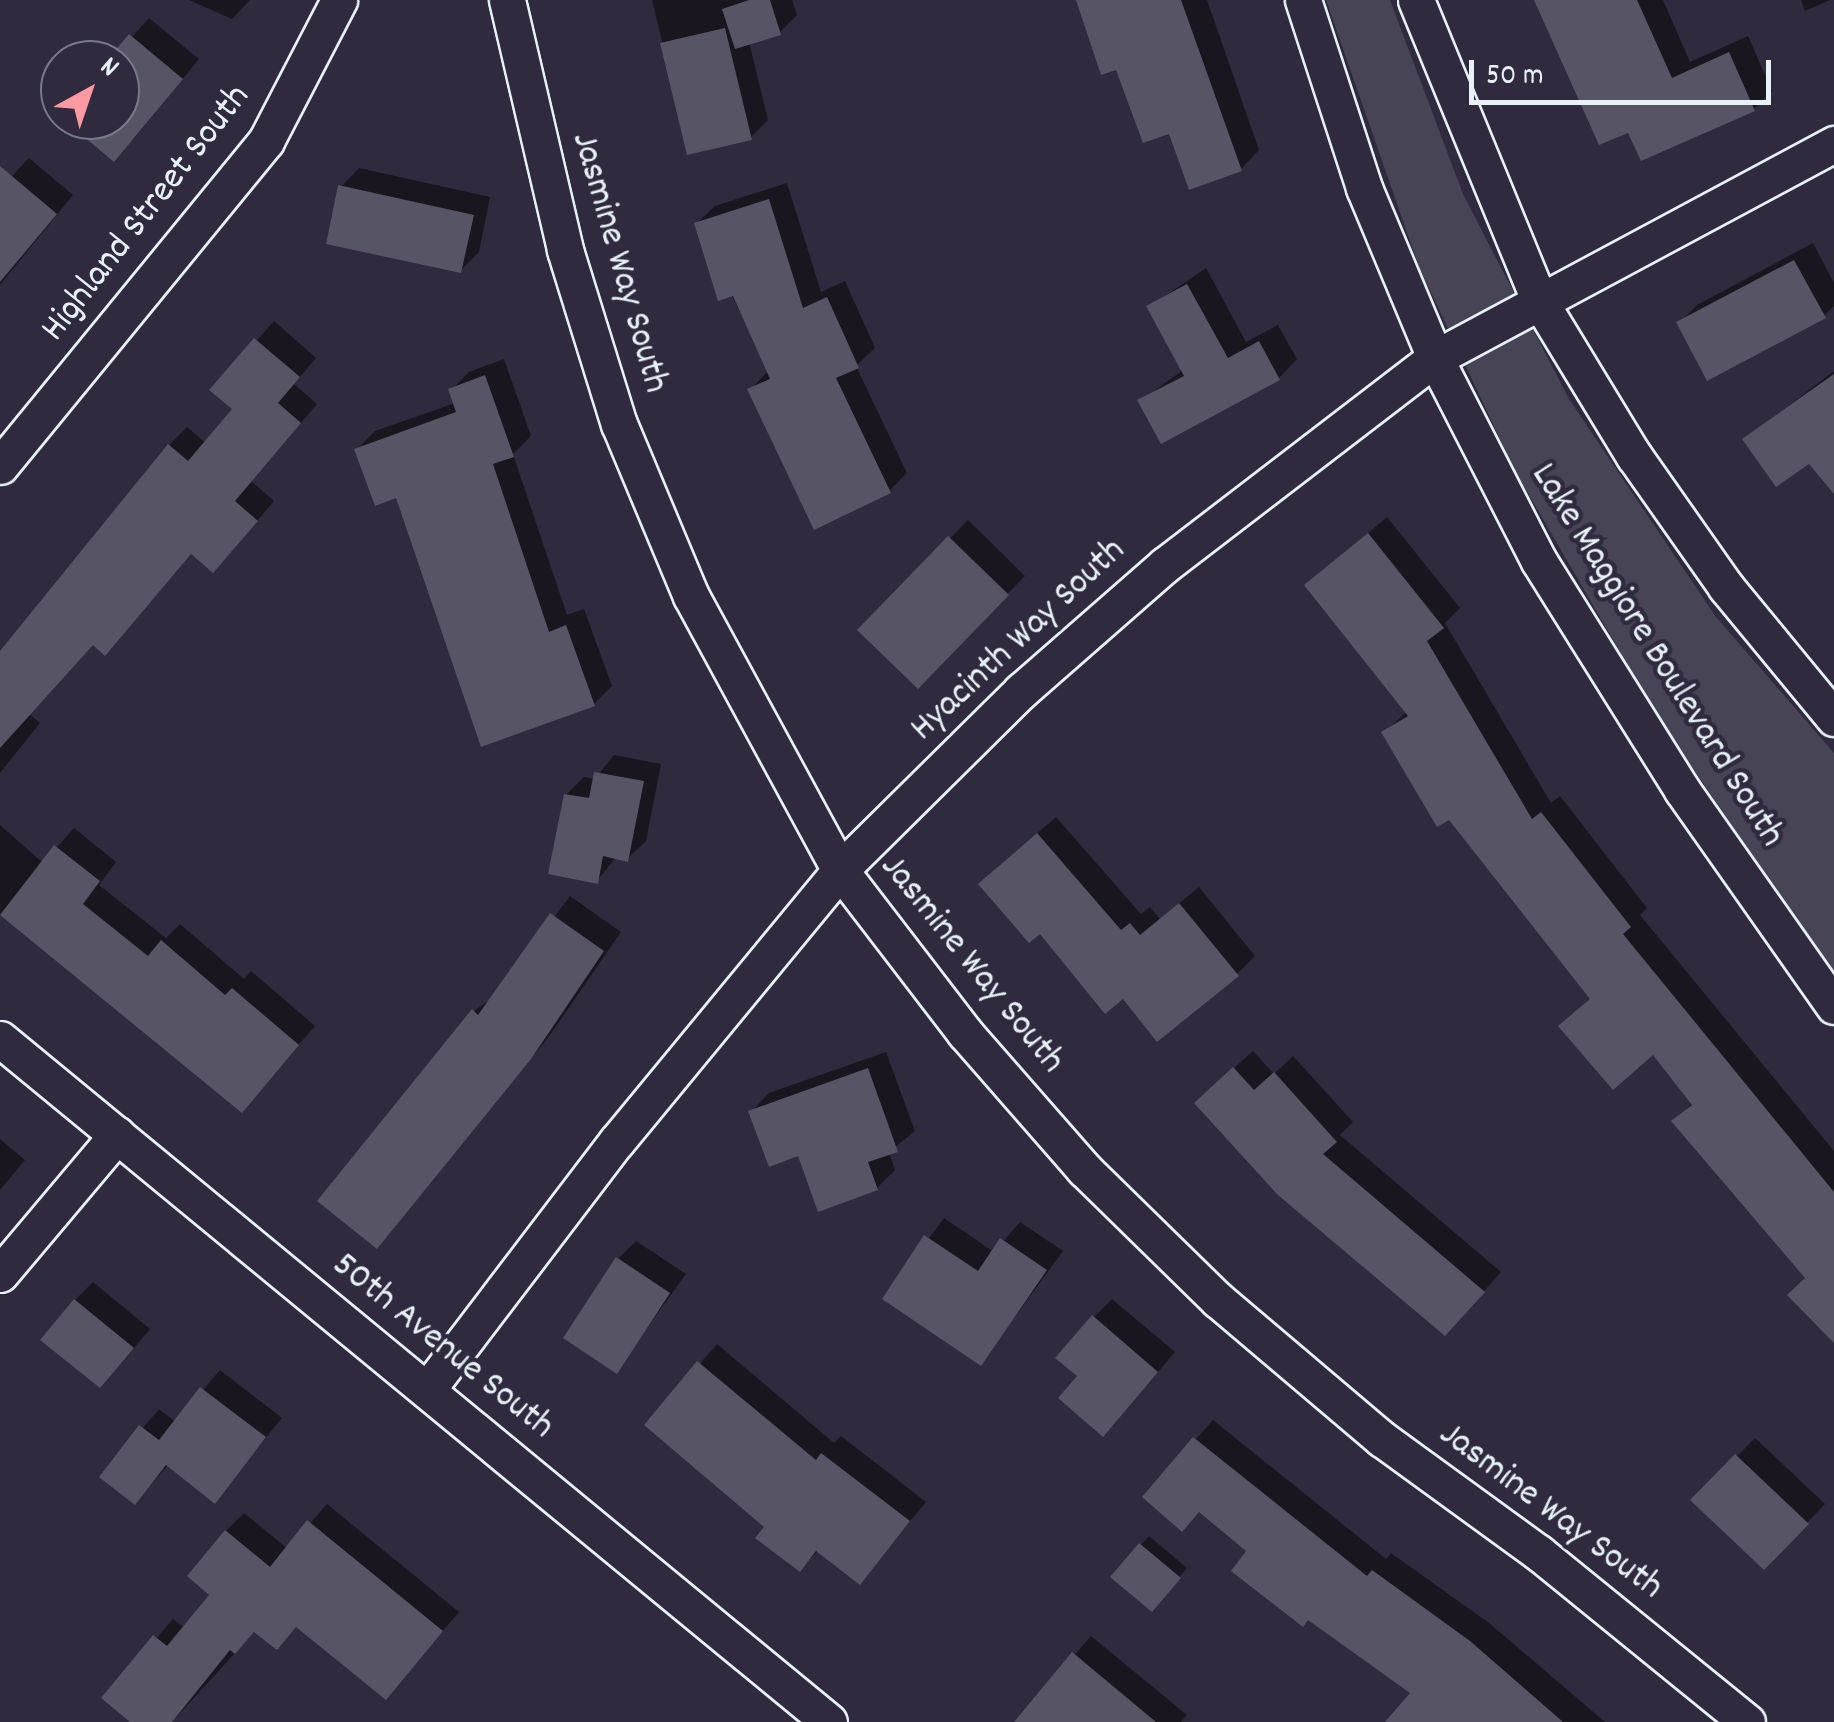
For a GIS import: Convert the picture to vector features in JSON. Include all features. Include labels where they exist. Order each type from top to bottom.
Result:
[{"type":"street","name":"Highland Street South","points":[[0,466],[266,141],[339,0]]},
{"type":"street","name":"Jasmine Way South","points":[[508,0],[565,250],[619,424],[690,596],[840,870],[964,1033],[1084,1169],[1218,1300],[1382,1438],[1540,1553],[1746,1722]]},
{"type":"street","name":"Lake Maggiore Boulevard South","points":[[1303,0],[1364,188],[1435,358],[1539,562],[1682,790],[1834,1006]]},
{"type":"street","points":[[1416,0],[1539,300],[1695,544],[1834,718]]},
{"type":"street","name":"Hyacinth Way South","points":[[427,1390],[617,1142],[840,870],[1021,690],[1164,565],[1435,358],[1834,144]]},
{"type":"street","name":"50th Avenue South","points":[[0,1038],[829,1722]]},
{"type":"street","points":[[0,1274],[116,1135]]},
{"type":"shaded area","points":[[1326,0],[1390,0],[1463,194],[1569,399],[1716,617],[1834,753],[1834,973],[1662,724],[1515,471],[1419,267]]},
{"type":"building","points":[[749,0],[770,0],[781,35],[735,49],[722,9]]},
{"type":"building","points":[[1076,0],[1181,0],[1242,171],[1189,190],[1169,134],[1143,143],[1116,70],[1101,75]]},
{"type":"building","points":[[1534,0],[1637,0],[1672,78],[1729,52],[1755,111],[1641,161],[1628,133],[1599,145]]},
{"type":"building","points":[[725,28],[752,140],[687,155],[660,43]]},
{"type":"building","points":[[140,43],[183,79],[140,131]]},
{"type":"building","points":[[88,140],[132,140],[114,162]]},
{"type":"building","points":[[0,166],[57,214],[0,282]]},
{"type":"building","points":[[338,185],[474,215],[461,273],[326,244]]},
{"type":"building","points":[[769,199],[803,308],[827,297],[859,368],[836,378],[891,493],[814,530],[747,389],[770,379],[733,296],[718,301],[694,223]]},
{"type":"building","points":[[1794,260],[1826,318],[1707,381],[1676,322]]},
{"type":"building","points":[[1187,284],[1228,358],[1259,341],[1280,380],[1161,444],[1137,400],[1184,376],[1146,306]]},
{"type":"building","points":[[254,338],[300,377],[278,403],[301,423],[235,501],[258,521],[213,573],[191,554],[105,656],[93,645],[0,748],[0,651],[168,444],[188,461],[232,409],[209,390]]},
{"type":"building","points":[[1834,374],[1834,494],[1809,464],[1776,487],[1742,439]]},
{"type":"building","points":[[485,375],[514,457],[493,464],[549,632],[566,625],[595,706],[481,747],[396,498],[375,506],[354,449],[456,412],[448,389]]},
{"type":"building","points":[[1368,533],[1444,628],[1427,641],[1532,819],[1541,812],[1631,927],[1623,934],[1834,1192],[1834,1343],[1787,1295],[1805,1278],[1671,1121],[1692,1105],[1653,1055],[1613,1090],[1558,1026],[1590,999],[1449,820],[1437,827],[1381,732],[1408,716],[1304,585]]},
{"type":"building","points":[[948,536],[1009,595],[918,689],[857,630]]},
{"type":"building","points":[[594,772],[644,781],[628,862],[603,856],[598,884],[548,874],[564,794],[589,798]]},
{"type":"building","points":[[1037,833],[1121,930],[1130,923],[1140,935],[1179,903],[1239,976],[1157,1042],[1123,999],[1105,1014],[1040,934],[1029,943],[978,884]]},
{"type":"building","points":[[54,845],[100,881],[83,904],[148,956],[161,940],[225,995],[232,988],[299,1045],[242,1113],[0,915]]},
{"type":"building","points":[[550,913],[604,951],[531,1059],[377,1249],[317,1201],[472,1009],[478,1015]]},
{"type":"building","points":[[1233,1067],[1254,1090],[1274,1072],[1337,1142],[1323,1154],[1485,1292],[1445,1336],[1278,1195],[1194,1103]]},
{"type":"building","points":[[868,1068],[898,1152],[868,1162],[878,1190],[818,1212],[798,1156],[769,1167],[748,1111]]},
{"type":"building","points":[[924,1235],[978,1271],[1000,1238],[1047,1270],[981,1366],[882,1299]]},
{"type":"building","points":[[616,1257],[670,1293],[617,1374],[563,1338]]},
{"type":"building","points":[[74,1299],[134,1348],[100,1388],[40,1340]]},
{"type":"building","points":[[1092,1315],[1158,1372],[1103,1437],[1058,1398],[1077,1376],[1055,1358]]},
{"type":"building","points":[[697,1361],[816,1460],[821,1453],[910,1521],[860,1585],[816,1551],[800,1572],[755,1538],[764,1527],[644,1425]]},
{"type":"building","points":[[200,1387],[266,1437],[215,1504],[166,1465],[135,1505],[99,1477],[139,1425],[159,1440]]},
{"type":"building","points":[[1193,1437],[1367,1576],[1372,1570],[1470,1641],[1563,1722],[1385,1722],[1410,1693],[1308,1620],[1303,1627],[1231,1571],[1246,1551],[1199,1512],[1182,1532],[1142,1497]]},
{"type":"building","points":[[1735,1454],[1809,1524],[1764,1570],[1690,1500]]},
{"type":"building","points":[[307,1520],[443,1631],[386,1700],[296,1627],[277,1650],[254,1632],[235,1654],[230,1650],[172,1722],[130,1722],[101,1698],[153,1635],[167,1646],[209,1595],[187,1576],[225,1530],[270,1567]]},
{"type":"building","points":[[1139,1543],[1181,1578],[1152,1612],[1110,1577]]},
{"type":"building","points":[[1072,1652],[1156,1722],[1014,1722]]}]
